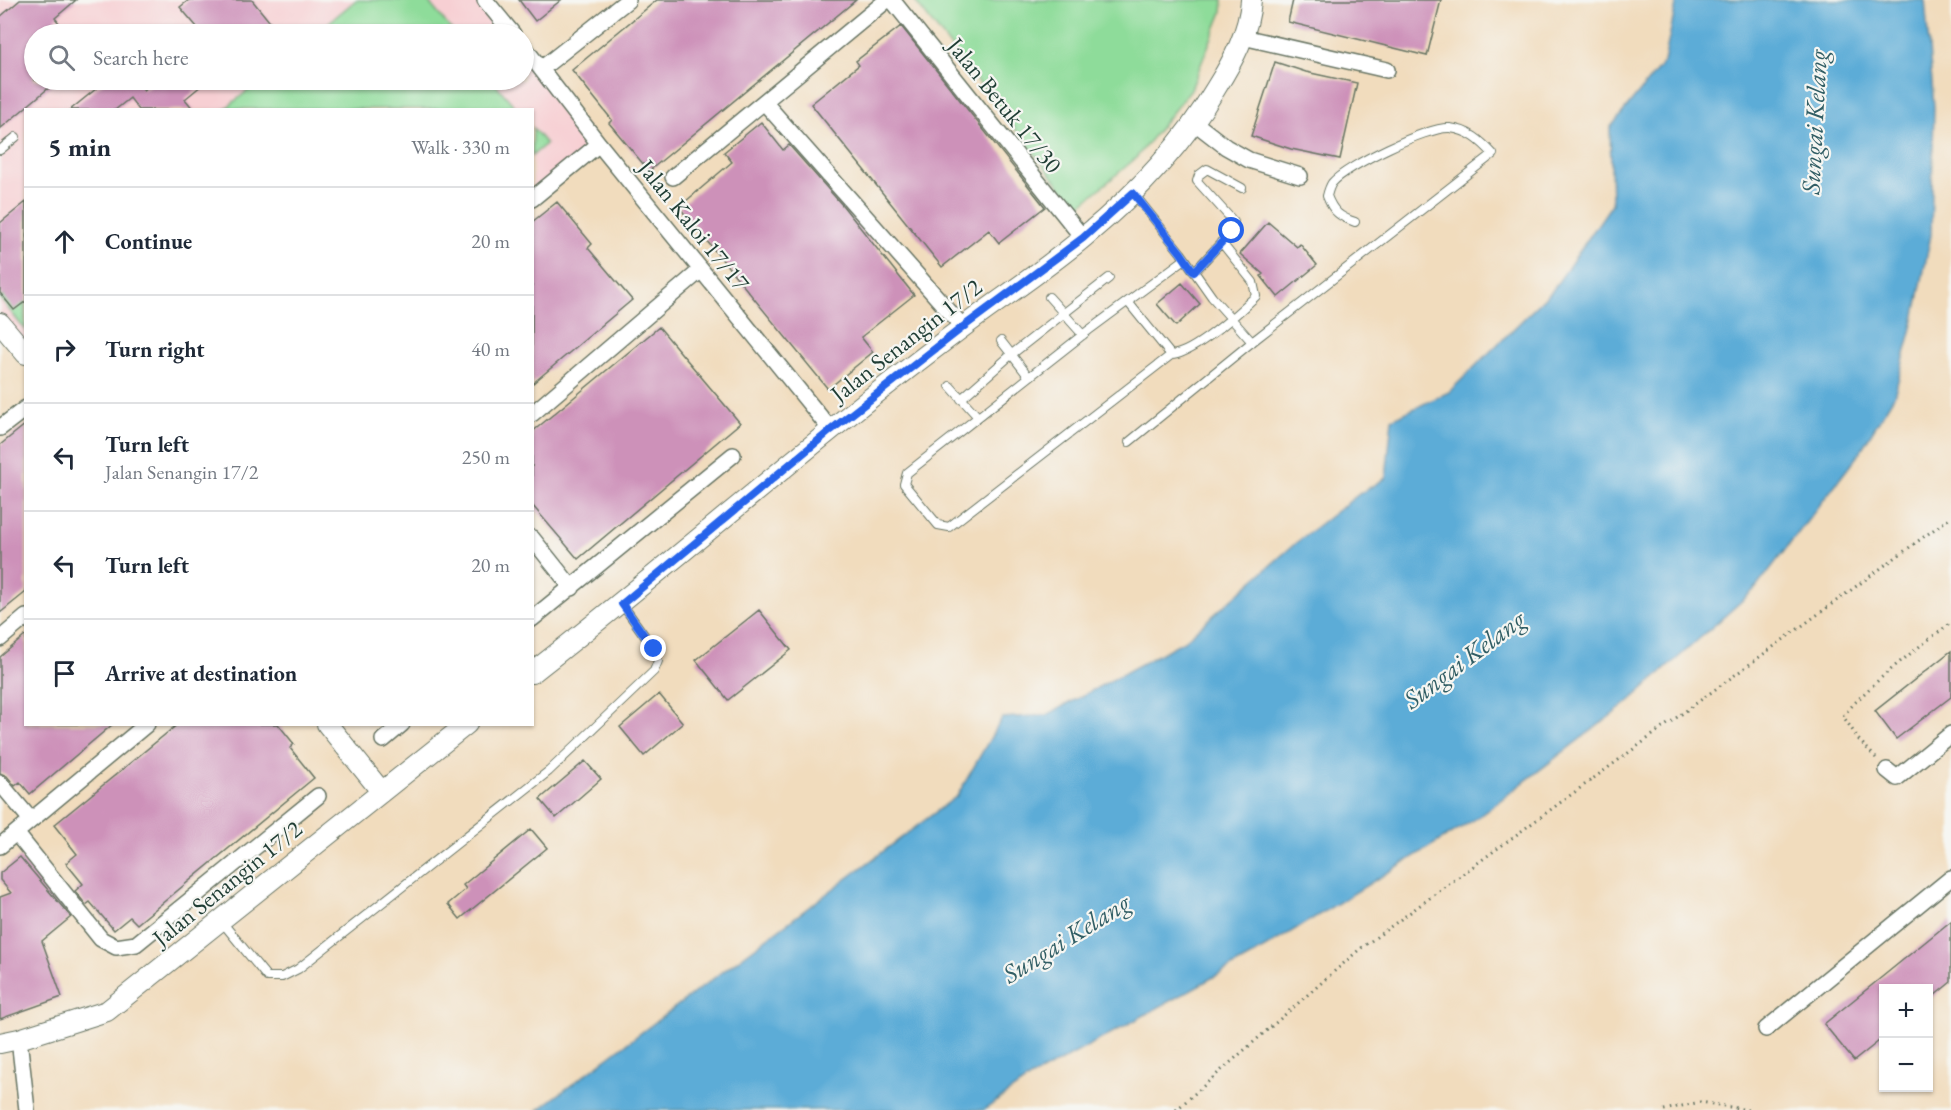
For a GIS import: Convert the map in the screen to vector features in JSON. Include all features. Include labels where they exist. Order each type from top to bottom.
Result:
[{"type":"street","points":[[485,0],[505,24]]},
{"type":"street","points":[[541,69],[628,0]]},
{"type":"street","points":[[673,177],[889,0]]},
{"type":"street","name":"Jalan Betuk 17/30","points":[[889,0],[1083,238]]},
{"type":"street","name":"Jalan Senangin 17/2","points":[[534,671],[622,604],[831,430],[963,327],[1083,238],[1133,193],[1184,137],[1228,68],[1243,37],[1251,0]]},
{"type":"street","points":[[1243,37],[1387,70]]},
{"type":"street","name":"Jalan Kaloi 17/17","points":[[534,60],[598,144],[831,430]]},
{"type":"street","points":[[764,102],[963,327]]},
{"type":"street","points":[[1194,123],[1226,147],[1250,160],[1300,176]]},
{"type":"street","points":[[534,197],[598,144]]},
{"type":"street","points":[[534,412],[701,270]]},
{"type":"street","points":[[0,323],[24,352]]},
{"type":"street","points":[[0,428],[24,410]]},
{"type":"street","points":[[534,617],[733,456]]},
{"type":"street","points":[[534,540],[572,588]]},
{"type":"street","points":[[0,639],[24,619]]},
{"type":"street","points":[[0,846],[145,726]]},
{"type":"street","points":[[329,726],[381,791]]},
{"type":"street","points":[[383,740],[400,726]]},
{"type":"street","name":"Jalan Senangin 17/2","points":[[10,1041],[107,1011],[464,726]]},
{"type":"street","points":[[1887,770],[1898,778],[1951,734]]},
{"type":"street","points":[[0,783],[31,820]]},
{"type":"street","points":[[16,833],[101,939],[116,947],[136,944],[318,796]]},
{"type":"street","points":[[1766,1029],[1951,878]]},
{"type":"street","points":[[10,1041],[27,1110]]},
{"type":"lane","points":[[1129,442],[1252,342],[1493,154],[1475,135],[1449,128],[1422,134],[1365,160],[1332,183],[1327,196],[1336,213],[1355,222]]},
{"type":"lane","points":[[0,150],[16,137]]},
{"type":"lane","points":[[1194,272],[1232,231],[1234,222],[1197,181],[1199,175],[1207,169],[1242,188]]},
{"type":"lane","points":[[1133,193],[1231,319],[1252,342]]},
{"type":"lane","points":[[1185,260],[1083,335],[907,473],[904,484],[938,525],[949,527],[958,521],[1171,355],[1178,355],[1188,350],[1231,319],[1256,296],[1253,282],[1221,242]]},
{"type":"lane","points":[[961,399],[1012,354],[1109,278]]},
{"type":"lane","points":[[1049,297],[1083,335]]},
{"type":"lane","points":[[1128,302],[1171,355]]},
{"type":"lane","points":[[1001,341],[1029,377]]},
{"type":"lane","points":[[950,386],[978,417]]},
{"type":"lane","points":[[221,921],[267,977],[282,977],[298,969],[549,771],[654,671],[658,661],[654,649],[622,604]]},
{"type":"path","points":[[1176,1110],[1360,949],[1951,517]]},
{"type":"path","points":[[1887,770],[1859,740],[1843,716],[1853,704],[1930,638],[1951,623]]},
{"type":"path","points":[[1664,1110],[1700,1102],[1748,1110]]},
{"type":"shaded area","points":[[0,0],[485,0],[505,24],[24,24],[24,90],[534,90],[534,60],[599,144],[534,197],[534,108],[24,108],[24,353],[0,323]]},
{"type":"green space","points":[[356,0],[427,0],[447,24],[327,24]]},
{"type":"green space","points":[[914,0],[1223,0],[1222,12],[1191,89],[1136,158],[1077,208]]},
{"type":"green space","points":[[249,90],[501,90],[516,108],[226,108]]},
{"type":"green space","points":[[534,129],[546,144],[534,154]]},
{"type":"green space","points":[[24,278],[24,329],[0,298]]},
{"type":"water","name":"Sungai Kelang","points":[[1677,0],[1925,0],[1934,107],[1931,235],[1914,320],[1894,396],[1858,455],[1755,589],[1626,704],[1477,818],[1250,957],[1030,1078],[984,1110],[538,1110],[957,796],[1002,718],[1047,715],[1184,641],[1297,542],[1359,494],[1386,478],[1392,419],[1449,392],[1552,291],[1612,204],[1610,128],[1664,62]]},
{"type":"building","points":[[20,0],[76,0],[55,18],[60,24],[24,24],[24,90],[46,90],[0,129],[0,17]]},
{"type":"building","points":[[189,0],[252,0],[271,24],[194,24],[180,7]]},
{"type":"building","points":[[519,0],[561,0],[535,21]]},
{"type":"building","points":[[657,0],[856,0],[649,171],[609,123],[612,120],[572,70]]},
{"type":"building","points":[[1293,0],[1441,0],[1427,56],[1288,22]]},
{"type":"building","points":[[901,26],[1045,207],[999,243],[989,230],[942,267],[811,104],[859,65],[856,61]]},
{"type":"building","points":[[1275,62],[1306,72],[1357,83],[1340,159],[1291,149],[1251,136]]},
{"type":"building","points":[[95,90],[196,90],[185,99],[192,108],[138,108],[130,98],[118,108],[72,108]]},
{"type":"building","points":[[761,122],[783,150],[789,145],[843,206],[914,295],[861,337],[873,352],[828,389],[679,207],[732,162],[724,152]]},
{"type":"building","points":[[557,202],[592,244],[588,248],[632,300],[534,382],[534,220]]},
{"type":"building","points":[[24,204],[24,302],[14,310],[0,293],[0,223]]},
{"type":"building","points":[[1268,222],[1297,247],[1300,244],[1317,265],[1278,297],[1261,276],[1263,274],[1240,254]]},
{"type":"building","points":[[1182,283],[1200,304],[1176,326],[1157,304]]},
{"type":"building","points":[[659,327],[740,423],[578,559],[534,507],[534,430]]},
{"type":"building","points":[[24,426],[24,594],[0,613],[0,445]]},
{"type":"building","points":[[759,610],[791,650],[728,700],[696,660]]},
{"type":"building","points":[[24,637],[24,726],[111,726],[30,794],[20,782],[15,786],[7,776],[0,773],[0,657]]},
{"type":"building","points":[[1951,651],[1951,697],[1896,739],[1875,711]]},
{"type":"building","points":[[659,694],[683,723],[644,756],[620,727]]},
{"type":"building","points":[[176,726],[280,726],[294,744],[290,748],[314,778],[137,924],[130,917],[114,930],[90,902],[86,905],[75,891],[83,884],[66,863],[77,854],[54,825]]},
{"type":"building","points":[[585,761],[601,779],[556,818],[540,799]]},
{"type":"building","points":[[531,829],[547,848],[460,919],[448,904],[466,889],[463,885]]},
{"type":"building","points":[[20,857],[71,917],[42,941],[62,997],[0,1019],[0,897],[11,893],[0,880],[0,873]]},
{"type":"building","points":[[1951,921],[1951,982],[1933,997],[1933,984],[1879,984],[1879,1041],[1854,1061],[1824,1024]]},
{"type":"route","points":[[654,649],[622,604],[831,430],[963,327],[1083,238],[1133,193],[1194,272],[1232,231]]}]
